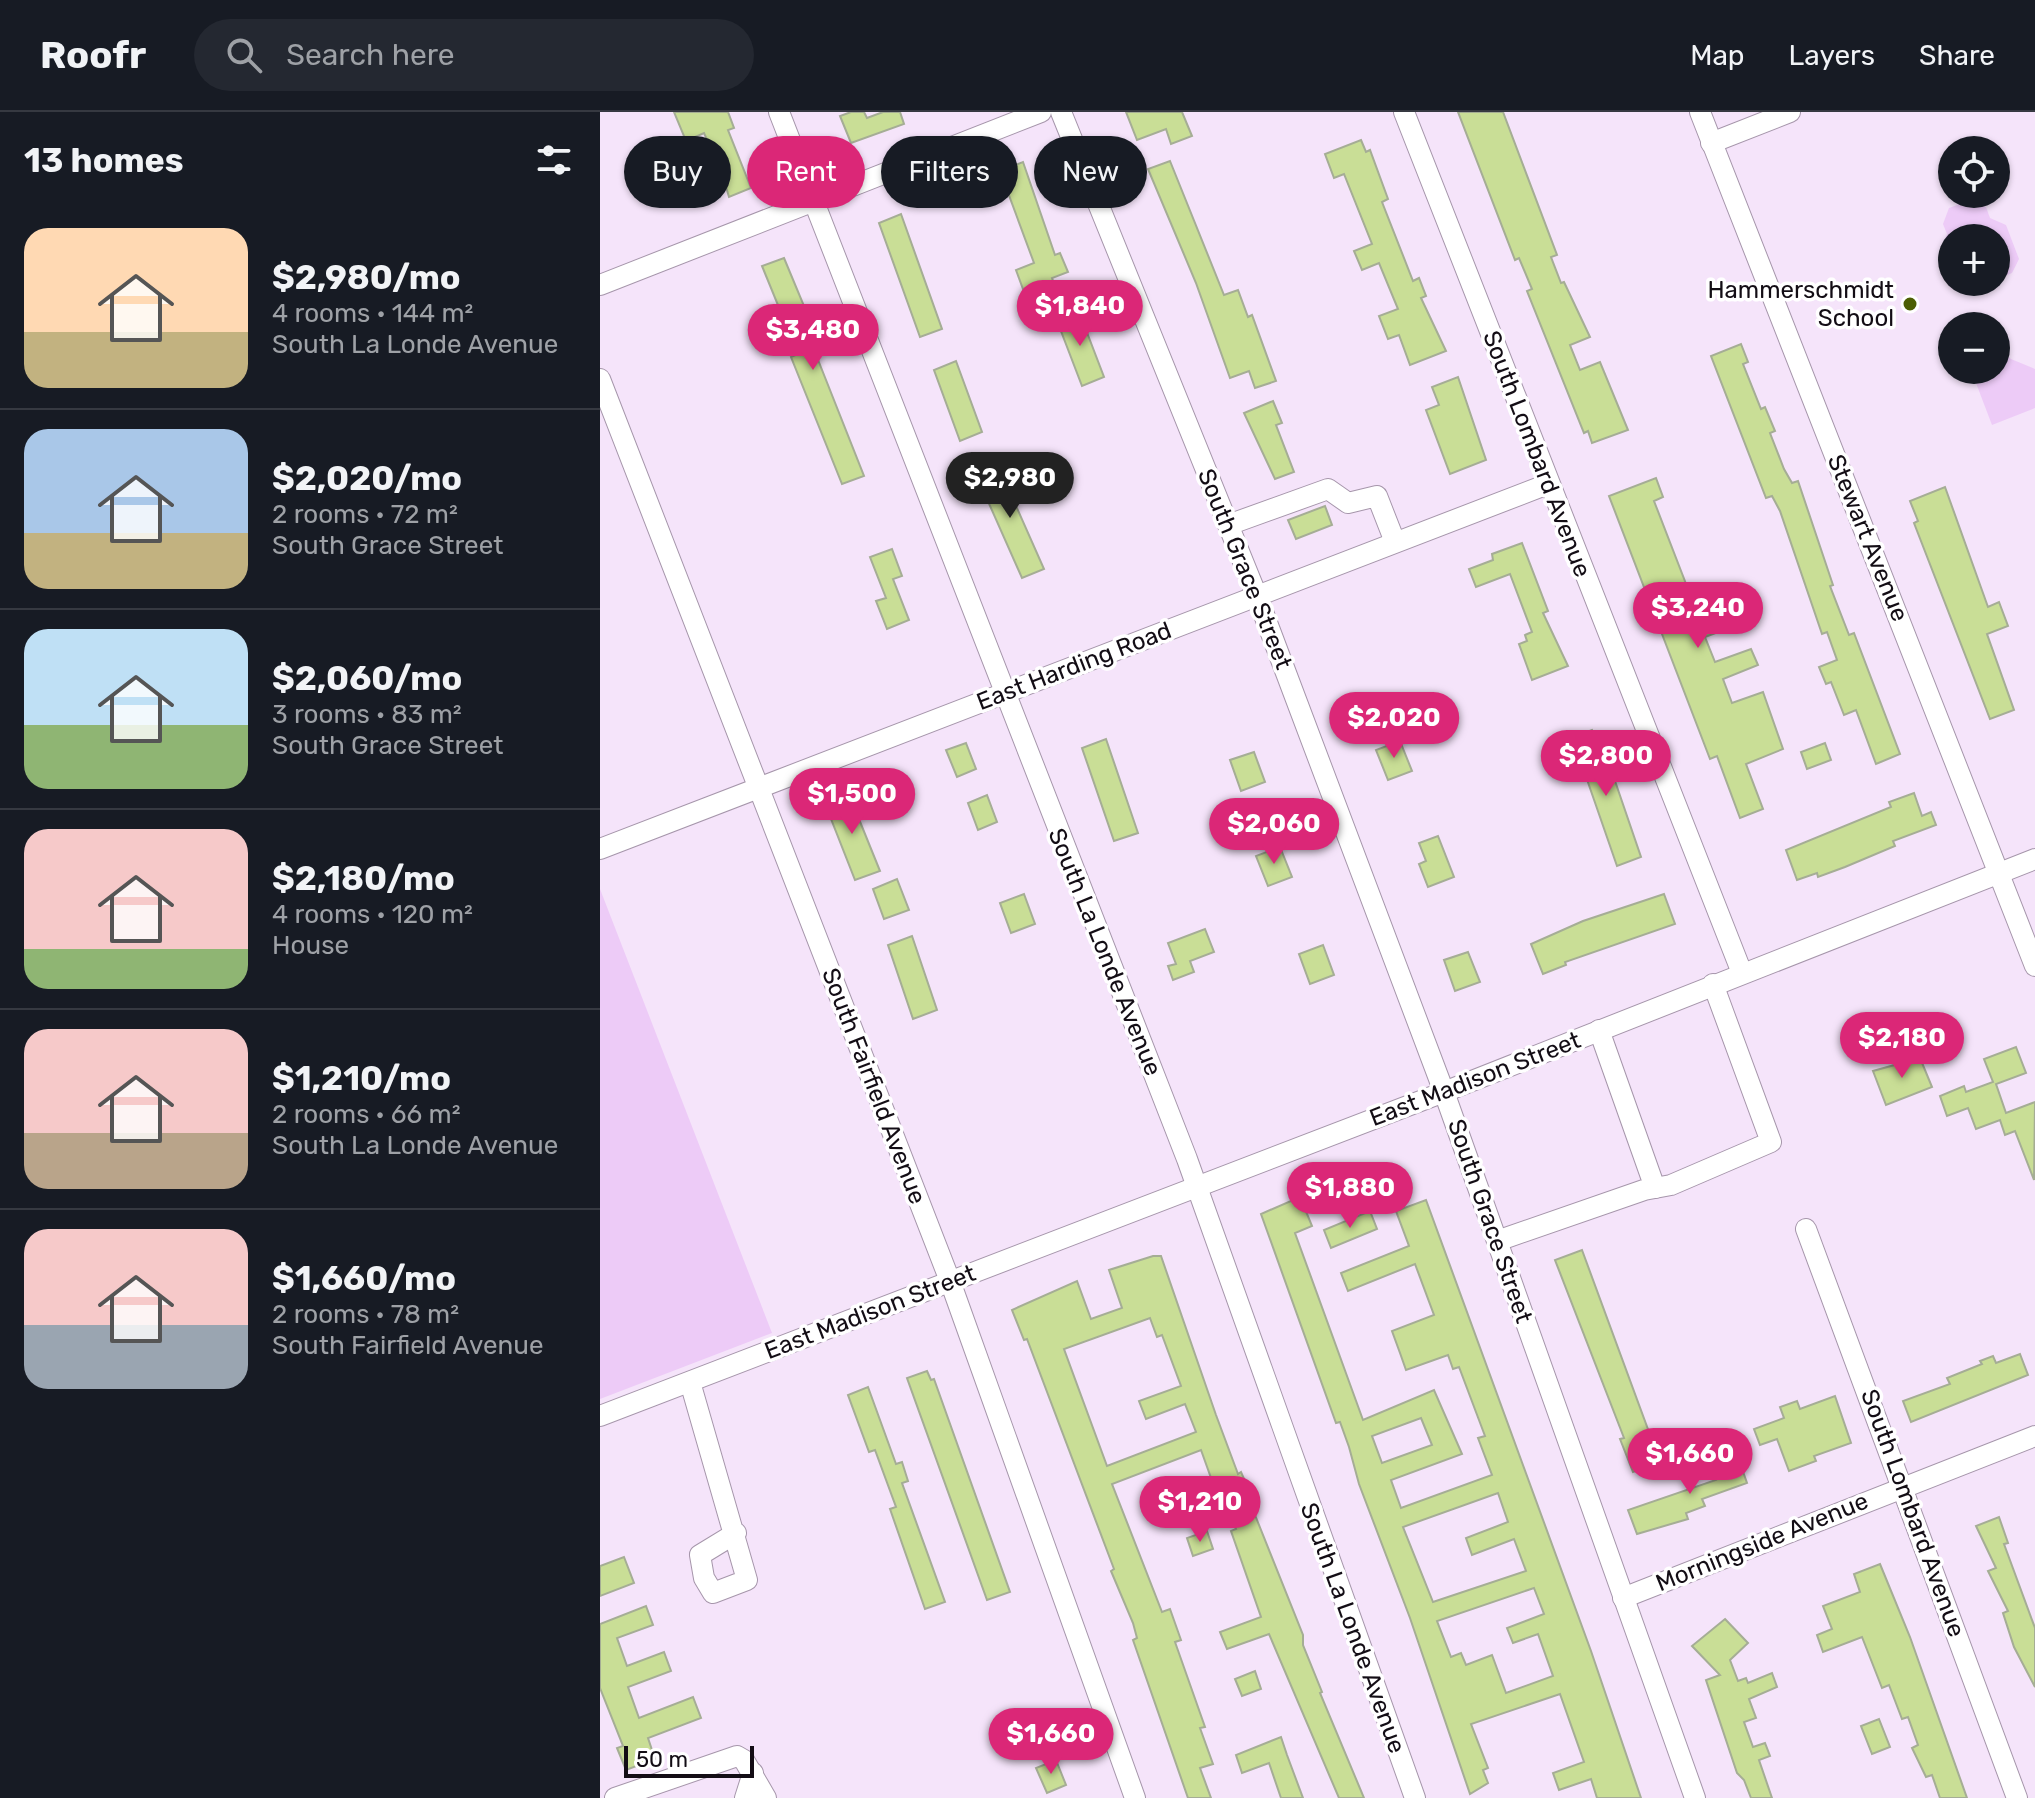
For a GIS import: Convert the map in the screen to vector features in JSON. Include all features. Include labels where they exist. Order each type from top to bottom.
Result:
[{"type":"street","name":"South La Londe Avenue","points":[[779,112],[788,136]]},
{"type":"street","points":[[865,181],[1041,112]]},
{"type":"street","name":"South Grace Street","points":[[1061,112],[1257,596],[1444,1092],[1695,1798]]},
{"type":"street","name":"South Lombard Avenue","points":[[1404,112],[1742,973]]},
{"type":"street","name":"Stewart Avenue","points":[[1700,112],[2035,966]]},
{"type":"street","points":[[1711,143],[1790,112]]},
{"type":"street","points":[[600,285],[795,208]]},
{"type":"street","name":"South La Londe Avenue","points":[[816,208],[1195,1186],[1415,1798]]},
{"type":"street","name":"South Fairfield Avenue","points":[[600,379],[950,1281],[1135,1798]]},
{"type":"street","name":"East Harding Road","points":[[600,849],[1548,484]]},
{"type":"street","points":[[1228,525],[1328,489],[1348,503],[1377,496],[1395,542]]},
{"type":"street","name":"East Madison Street","points":[[600,1416],[1444,1092],[2035,859]]},
{"type":"street","points":[[1497,1241],[1671,1185],[1771,1142],[1713,984]]},
{"type":"street","points":[[1599,1030],[1655,1188]]},
{"type":"street","name":"South Lombard Avenue","points":[[1806,1229],[1904,1486],[2017,1798]]},
{"type":"street","points":[[690,1382],[736,1533]]},
{"type":"street","name":"Morningside Avenue","points":[[1623,1598],[2035,1436]]},
{"type":"street","points":[[615,1798],[729,1756],[744,1760],[766,1798]]},
{"type":"street","points":[[745,1798],[753,1773]]},
{"type":"shaded area","points":[[1949,208],[1986,208],[1990,218],[2004,224],[1943,224]]},
{"type":"shaded area","points":[[2010,235],[2019,259],[2010,274]]},
{"type":"shaded area","points":[[2010,358],[2035,369],[2035,408],[1992,425],[1976,384],[2010,384]]},
{"type":"shaded area","points":[[600,889],[772,1333],[600,1399]]},
{"type":"building","points":[[674,112],[728,112],[734,128],[728,130],[730,136],[705,136],[704,133],[684,136]]},
{"type":"building","points":[[864,112],[867,118],[883,112],[900,112],[904,124],[865,138],[848,136],[840,116]]},
{"type":"building","points":[[1126,112],[1182,112],[1192,136],[1171,144],[1166,129],[1147,136],[1135,136]]},
{"type":"building","points":[[1458,112],[1503,112],[1557,255],[1551,257],[1561,283],[1564,282],[1590,337],[1570,345],[1580,370],[1600,362],[1628,430],[1592,443],[1588,431],[1584,433],[1527,291],[1532,289],[1519,258],[1515,260]]},
{"type":"building","points":[[731,138],[747,178],[747,190],[731,196]]},
{"type":"building","points":[[1361,140],[1366,152],[1370,150],[1388,199],[1382,202],[1413,281],[1419,278],[1426,296],[1421,298],[1446,351],[1410,365],[1399,335],[1388,339],[1379,316],[1398,309],[1379,263],[1362,270],[1354,251],[1372,244],[1344,174],[1334,178],[1325,154]]},
{"type":"building","points":[[1170,161],[1224,295],[1238,290],[1248,317],[1252,315],[1276,381],[1255,388],[1249,371],[1230,378],[1196,283],[1148,169]]},
{"type":"building","points":[[1023,162],[1034,194],[1034,208],[1039,208],[1055,255],[1060,253],[1068,272],[1052,278],[1059,297],[1030,308],[1016,270],[1034,263],[1014,208],[1018,208],[1018,164]]},
{"type":"building","points":[[901,214],[942,329],[920,337],[879,223]]},
{"type":"building","points":[[784,258],[814,330],[807,332],[864,476],[842,484],[791,357],[798,354],[762,266]]},
{"type":"building","points":[[1078,309],[1104,377],[1082,386],[1056,318]]},
{"type":"building","points":[[1741,344],[1748,362],[1743,364],[1761,409],[1765,407],[1775,431],[1770,433],[1784,469],[1792,483],[1798,481],[1833,585],[1830,586],[1849,635],[1854,633],[1900,754],[1876,764],[1856,710],[1844,715],[1831,682],[1826,684],[1819,667],[1837,660],[1827,632],[1822,634],[1780,511],[1772,496],[1766,498],[1711,356]]},
{"type":"building","points":[[956,361],[982,432],[960,441],[934,370]]},
{"type":"building","points":[[1458,377],[1486,460],[1450,474],[1426,410],[1439,405],[1432,387]]},
{"type":"building","points":[[1273,401],[1282,423],[1276,425],[1294,472],[1275,479],[1244,413]]},
{"type":"building","points":[[997,463],[1044,569],[1022,578],[975,472]]},
{"type":"building","points":[[1656,478],[1663,497],[1654,501],[1700,620],[1730,609],[1737,625],[1705,637],[1715,662],[1751,649],[1758,665],[1723,679],[1732,703],[1763,692],[1783,749],[1746,764],[1763,809],[1740,818],[1717,756],[1710,759],[1609,496]]},
{"type":"building","points":[[1945,487],[1988,607],[1999,602],[2008,626],[1987,634],[2014,710],[1990,719],[1914,523],[1918,521],[1910,501]]},
{"type":"building","points":[[1325,506],[1332,525],[1296,539],[1288,520]]},
{"type":"building","points":[[1522,543],[1548,611],[1543,613],[1568,666],[1532,680],[1519,644],[1527,641],[1525,635],[1532,632],[1510,574],[1476,587],[1469,569],[1493,560],[1492,554]]},
{"type":"building","points":[[892,549],[902,576],[893,579],[909,620],[887,629],[876,601],[886,598],[870,557]]},
{"type":"building","points":[[1592,730],[1612,782],[1615,781],[1641,857],[1617,866],[1583,768],[1580,769],[1568,739]]},
{"type":"building","points":[[1106,739],[1138,833],[1114,841],[1082,748]]},
{"type":"building","points":[[1400,741],[1412,771],[1388,780],[1376,750]]},
{"type":"building","points":[[966,743],[976,769],[957,777],[946,750]]},
{"type":"building","points":[[1825,743],[1831,760],[1807,769],[1801,752]]},
{"type":"building","points":[[1254,752],[1265,782],[1241,791],[1230,760]]},
{"type":"building","points":[[848,792],[880,871],[855,880],[824,801]]},
{"type":"building","points":[[1914,793],[1922,816],[1931,812],[1936,825],[1893,841],[1895,846],[1845,867],[1818,877],[1817,873],[1797,880],[1786,850],[1891,807],[1889,802]]},
{"type":"building","points":[[987,795],[997,822],[978,830],[968,803]]},
{"type":"building","points":[[1438,836],[1454,877],[1428,887],[1419,864],[1426,861],[1419,843]]},
{"type":"building","points":[[1280,847],[1292,877],[1268,886],[1256,856]]},
{"type":"building","points":[[897,879],[909,910],[884,919],[873,889]]},
{"type":"building","points":[[1024,894],[1035,924],[1011,933],[1000,903]]},
{"type":"building","points":[[1664,894],[1675,924],[1565,962],[1566,965],[1543,974],[1531,944],[1583,921]]},
{"type":"building","points":[[1205,929],[1214,952],[1190,961],[1194,972],[1173,980],[1168,966],[1176,964],[1168,943]]},
{"type":"building","points":[[912,936],[937,1010],[913,1019],[888,945]]},
{"type":"building","points":[[1323,945],[1334,975],[1310,984],[1299,954]]},
{"type":"building","points":[[1468,952],[1480,982],[1455,991],[1444,960]]},
{"type":"building","points":[[2016,1047],[2026,1073],[1996,1084],[2006,1113],[2035,1102],[2034,1180],[2015,1131],[2005,1135],[2000,1120],[1976,1129],[1968,1108],[1947,1116],[1940,1096],[1964,1086],[1966,1092],[1993,1082],[1984,1059]]},
{"type":"building","points":[[1920,1058],[1932,1087],[1886,1105],[1873,1071]]},
{"type":"building","points":[[1300,1197],[1312,1226],[1295,1233],[1363,1420],[1434,1390],[1462,1454],[1391,1480],[1401,1508],[1492,1475],[1478,1438],[1485,1436],[1459,1367],[1453,1369],[1448,1355],[1406,1370],[1392,1331],[1434,1315],[1415,1264],[1348,1291],[1341,1273],[1409,1246],[1396,1211],[1426,1200],[1591,1651],[1641,1798],[1597,1798],[1591,1779],[1559,1790],[1553,1773],[1584,1762],[1560,1694],[1471,1724],[1488,1768],[1483,1770],[1488,1783],[1470,1794],[1410,1618],[1359,1484],[1340,1422],[1336,1423],[1261,1214]],"holes":[[[1421,1418],[1432,1445],[1382,1463],[1372,1436]],[[1498,1493],[1508,1522],[1466,1538],[1472,1555],[1514,1539],[1526,1571],[1433,1602],[1403,1527]],[[1534,1588],[1544,1614],[1507,1628],[1513,1643],[1538,1634],[1553,1676],[1506,1693],[1492,1655],[1466,1665],[1461,1653],[1451,1657],[1437,1621]]]},
{"type":"building","points":[[1370,1211],[1377,1229],[1331,1248],[1324,1230]]},
{"type":"building","points":[[1582,1250],[1660,1462],[1633,1472],[1620,1439],[1624,1438],[1555,1260]]},
{"type":"building","points":[[1161,1256],[1238,1474],[1241,1472],[1257,1508],[1253,1510],[1303,1635],[1303,1645],[1320,1693],[1364,1798],[1339,1798],[1269,1634],[1227,1649],[1220,1632],[1261,1617],[1231,1531],[1236,1529],[1222,1494],[1183,1509],[1176,1491],[1211,1478],[1201,1450],[1112,1484],[1162,1612],[1170,1609],[1181,1640],[1175,1642],[1205,1727],[1200,1728],[1213,1764],[1200,1768],[1211,1798],[1188,1798],[1133,1640],[1137,1638],[1133,1623],[1111,1571],[1114,1569],[1027,1339],[1024,1340],[1012,1310],[1077,1281],[1091,1319],[1122,1308],[1109,1270]],"holes":[[[1150,1318],[1157,1337],[1162,1335],[1181,1386],[1139,1401],[1146,1419],[1185,1404],[1196,1432],[1107,1466],[1064,1349]]]},
{"type":"building","points":[[2020,1354],[2028,1375],[1911,1422],[1903,1401],[1950,1384],[1947,1378],[1982,1364],[1980,1361],[1993,1356],[1996,1363]]},
{"type":"building","points":[[927,1371],[931,1380],[934,1379],[1010,1592],[987,1600],[907,1378]]},
{"type":"building","points":[[868,1387],[896,1464],[902,1462],[908,1481],[902,1483],[945,1602],[925,1609],[890,1509],[896,1507],[875,1450],[869,1452],[848,1395]]},
{"type":"building","points":[[1835,1396],[1851,1443],[1814,1456],[1816,1461],[1789,1471],[1777,1439],[1760,1445],[1754,1429],[1784,1418],[1780,1407],[1797,1401],[1800,1409]]},
{"type":"building","points":[[1735,1449],[1747,1483],[1702,1499],[1705,1506],[1686,1513],[1688,1519],[1637,1534],[1628,1510],[1716,1480],[1708,1459]]},
{"type":"building","points":[[1999,1517],[2008,1543],[2004,1544],[2035,1628],[2035,1687],[2014,1647],[2003,1613],[2008,1611],[1988,1571],[1996,1568],[1976,1526]]},
{"type":"building","points":[[1207,1531],[1213,1549],[1193,1556],[1187,1538]]},
{"type":"building","points":[[624,1557],[634,1583],[600,1596],[600,1566]]},
{"type":"building","points":[[1880,1564],[1910,1637],[1967,1798],[1940,1798],[1932,1775],[1926,1777],[1912,1748],[1918,1745],[1908,1717],[1902,1719],[1889,1685],[1882,1688],[1862,1637],[1823,1652],[1817,1635],[1832,1629],[1823,1606],[1860,1592],[1854,1574]]},
{"type":"building","points":[[646,1606],[653,1625],[617,1638],[627,1666],[664,1652],[671,1671],[628,1687],[639,1718],[693,1697],[701,1718],[648,1738],[655,1759],[626,1770],[617,1748],[623,1746],[600,1688],[600,1624]]},
{"type":"building","points":[[1725,1619],[1748,1643],[1730,1660],[1738,1681],[1746,1678],[1748,1683],[1772,1673],[1777,1687],[1749,1699],[1756,1718],[1744,1722],[1753,1747],[1765,1743],[1770,1756],[1759,1760],[1772,1798],[1751,1798],[1744,1780],[1737,1773],[1706,1680],[1720,1675],[1692,1646]]},
{"type":"building","points":[[1255,1671],[1261,1689],[1242,1696],[1235,1679]]},
{"type":"building","points":[[1879,1719],[1890,1747],[1872,1754],[1861,1726]]},
{"type":"building","points":[[1281,1737],[1303,1798],[1281,1798],[1269,1763],[1242,1773],[1236,1755]]},
{"type":"building","points":[[1056,1760],[1066,1785],[1047,1793],[1036,1768]]},
{"type":"place","name":"Hammerschmidt School","points":[[1910,304]]}]
